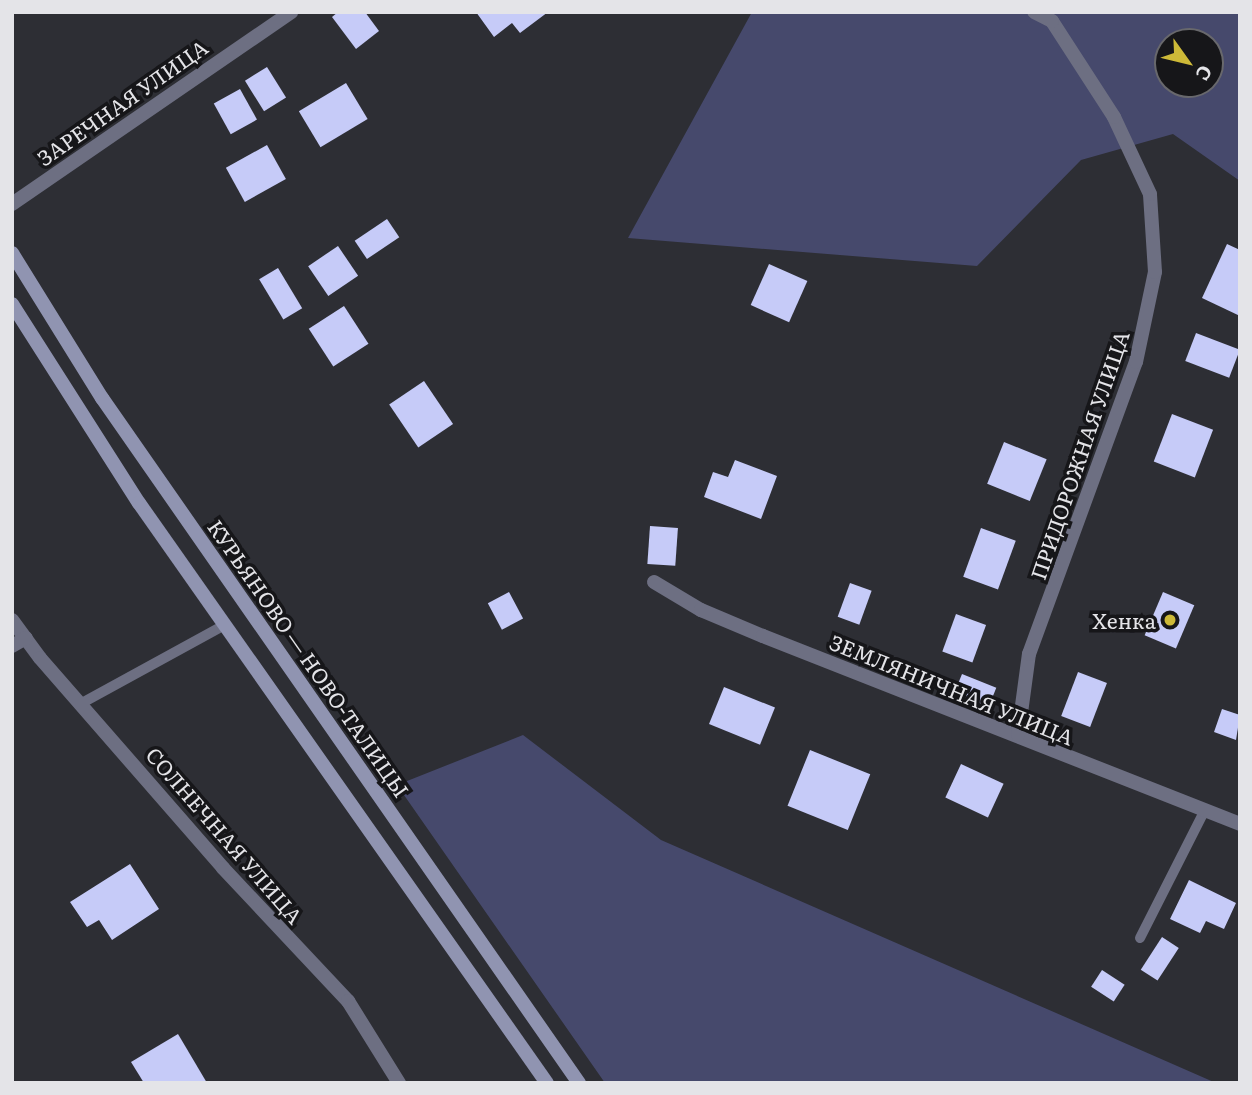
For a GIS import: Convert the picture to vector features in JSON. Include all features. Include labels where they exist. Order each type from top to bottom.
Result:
[{"type":"main road","name":"КУРЬЯНОВО — НОВО-ТАЛИЦЫ","points":[[12,253],[102,398],[579,1083]]},
{"type":"main road","points":[[12,304],[78,412],[547,1083]]},
{"type":"street","name":"ЗАРЕЧНАЯ УЛИЦА","points":[[12,204],[291,12]]},
{"type":"street","name":"ПРИДОРОЖНАЯ УЛИЦА","points":[[1018,735],[1029,654],[1136,362],[1155,272],[1150,194],[1114,117],[1052,20],[1034,12]]},
{"type":"street","name":"ЗЕМЛЯНИЧНАЯ УЛИЦА","points":[[654,582],[701,610],[763,636],[1240,824]]},
{"type":"street","name":"СОЛНЕЧНАЯ УЛИЦА","points":[[12,620],[223,868],[348,1001],[399,1083]]},
{"type":"street","points":[[12,646],[26,638]]},
{"type":"lane","points":[[82,703],[226,624]]},
{"type":"lane","points":[[1140,938],[1205,810]]},
{"type":"shaded area","points":[[752,12],[1240,12],[1240,181],[1173,134],[1081,160],[977,266],[628,238]]},
{"type":"shaded area","points":[[523,735],[661,840],[1216,1083],[605,1083],[397,785]]},
{"type":"building","points":[[338,12],[365,12],[379,31],[356,49],[332,17]]},
{"type":"building","points":[[476,12],[548,12],[520,33],[512,23],[494,37]]},
{"type":"building","points":[[267,67],[286,98],[264,111],[245,81]]},
{"type":"building","points":[[346,83],[368,119],[320,147],[299,111]]},
{"type":"building","points":[[240,89],[257,120],[231,134],[214,104]]},
{"type":"building","points":[[267,145],[286,179],[245,202],[226,168]]},
{"type":"building","points":[[387,219],[399,237],[367,259],[355,241]]},
{"type":"building","points":[[1227,244],[1240,250],[1240,316],[1202,298]]},
{"type":"building","points":[[338,246],[358,276],[328,296],[308,266]]},
{"type":"building","points":[[769,264],[807,281],[789,322],[751,305]]},
{"type":"building","points":[[278,268],[302,308],[283,320],[259,279]]},
{"type":"building","points":[[344,306],[369,344],[333,367],[309,329]]},
{"type":"building","points":[[1196,333],[1240,350],[1229,378],[1185,361]]},
{"type":"building","points":[[424,381],[453,424],[418,448],[389,404]]},
{"type":"building","points":[[1172,414],[1213,430],[1195,477],[1154,462]]},
{"type":"building","points":[[1004,442],[1047,459],[1030,501],[987,484]]},
{"type":"building","points":[[735,460],[777,476],[761,519],[704,497],[713,472],[728,477]]},
{"type":"building","points":[[650,526],[678,528],[675,566],[647,564]]},
{"type":"building","points":[[981,528],[1016,541],[998,590],[963,577]]},
{"type":"building","points":[[850,583],[872,591],[859,625],[838,617]]},
{"type":"building","points":[[509,592],[523,618],[502,630],[488,603]]},
{"type":"building","name":"Хенка","points":[[1163,592],[1194,605],[1176,649],[1145,635]]},
{"type":"building","points":[[956,614],[986,625],[972,663],[942,652]]},
{"type":"building","points":[[1078,672],[1107,683],[1090,727],[1061,716]]},
{"type":"building","points":[[962,674],[996,688],[988,708],[954,694]]},
{"type":"building","points":[[724,687],[775,708],[760,745],[709,724]]},
{"type":"building","points":[[1222,709],[1240,715],[1236,740],[1214,732]]},
{"type":"building","points":[[810,750],[870,774],[848,830],[788,806]]},
{"type":"building","points":[[961,764],[1004,784],[988,817],[945,798]]},
{"type":"building","points":[[130,864],[159,909],[112,940],[99,920],[87,927],[70,902]]},
{"type":"building","points":[[1189,880],[1236,903],[1224,929],[1206,921],[1200,933],[1170,919]]},
{"type":"building","points":[[1162,937],[1179,948],[1158,981],[1141,970]]},
{"type":"building","points":[[1102,970],[1125,985],[1114,1001],[1091,987]]},
{"type":"building","points":[[178,1034],[207,1083],[144,1083],[131,1062]]},
{"type":"place","name":"Хенка","points":[[1170,620]]}]
